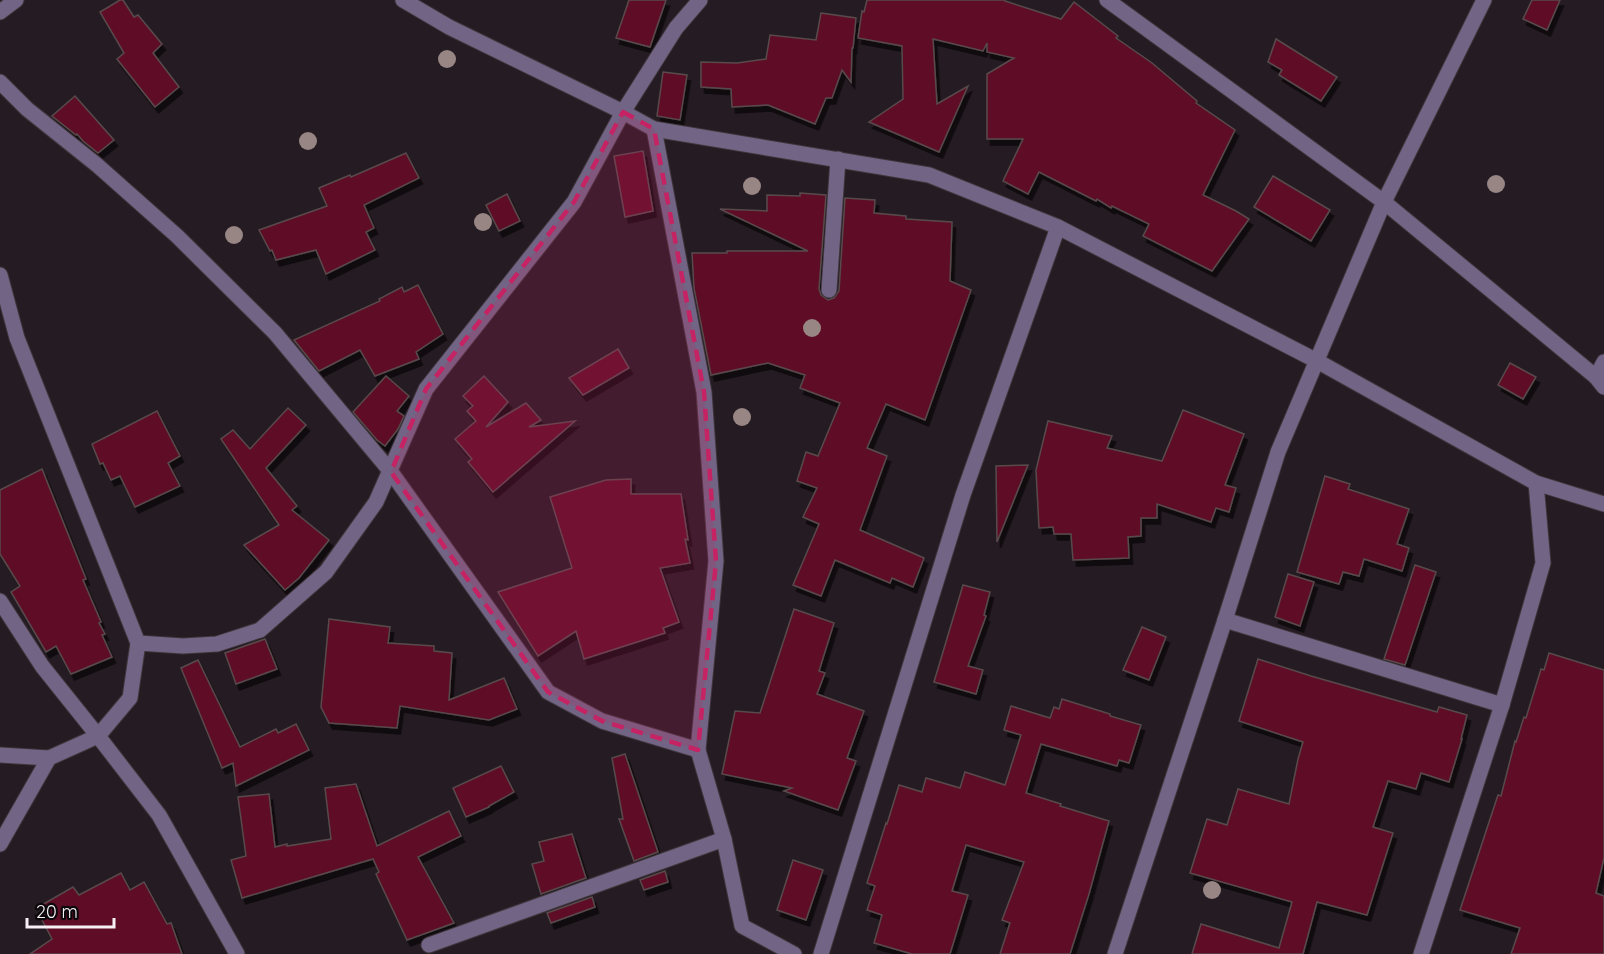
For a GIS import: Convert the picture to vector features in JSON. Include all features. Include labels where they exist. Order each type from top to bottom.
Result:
[{"type":"street","points":[[0,12],[16,0]]},
{"type":"street","points":[[403,0],[449,27],[654,129],[929,176],[1058,227],[1317,361],[1536,483],[1604,504]]},
{"type":"street","points":[[138,643],[183,646],[217,644],[260,630],[326,572],[376,502],[426,389],[574,202],[623,112],[675,28],[700,0]]},
{"type":"street","points":[[1115,954],[1278,452],[1384,202],[1484,0]]},
{"type":"street","points":[[1111,1],[1384,202],[1600,382],[1604,362]]},
{"type":"street","points":[[0,82],[27,109],[97,165],[177,236],[267,325],[391,472],[548,692],[602,721],[698,750]]},
{"type":"street","points":[[654,129],[704,392],[709,460],[716,561],[698,750],[724,839],[742,926],[794,954]]},
{"type":"street","points":[[829,290],[838,159]]},
{"type":"street","points":[[821,954],[963,495],[1058,227]]},
{"type":"street","points":[[0,275],[17,339],[138,643],[130,698],[98,736],[49,758],[0,755]]},
{"type":"street","points":[[1421,954],[1502,705],[1543,563],[1536,483]]},
{"type":"street","points":[[0,601],[42,666],[159,815],[237,954]]},
{"type":"street","points":[[1225,620],[1502,705]]},
{"type":"street","points":[[0,844],[49,758]]},
{"type":"street","points":[[429,945],[724,839]]},
{"type":"highlighted area","points":[[623,112],[654,129],[704,392],[716,561],[698,750],[602,721],[548,692],[391,472],[426,389],[574,202]]},
{"type":"building","points":[[123,0],[134,17],[138,15],[162,44],[153,53],[179,87],[155,107],[117,59],[124,53],[100,12]]},
{"type":"building","points":[[629,0],[666,0],[650,47],[616,38]]},
{"type":"building","points":[[867,0],[1005,0],[1061,19],[1074,2],[1118,36],[1116,38],[1152,63],[1197,101],[1196,103],[1235,130],[1203,195],[1249,219],[1212,271],[1143,236],[1149,224],[1112,206],[1111,208],[1097,199],[1096,201],[1039,172],[1028,194],[1003,181],[1023,139],[987,139],[987,74],[1014,58],[987,52],[987,43],[983,51],[933,39],[937,104],[968,86],[939,152],[869,122],[903,99],[902,46],[858,38],[862,11],[864,12]]},
{"type":"building","points":[[1532,0],[1560,0],[1547,30],[1523,19]]},
{"type":"building","points":[[821,13],[856,18],[851,82],[842,70],[832,98],[826,98],[815,124],[768,105],[732,107],[731,89],[701,87],[701,62],[737,63],[766,59],[770,35],[816,40]]},
{"type":"building","points":[[1276,39],[1337,77],[1321,101],[1279,75],[1282,70],[1268,62]]},
{"type":"building","points":[[663,72],[687,75],[680,120],[657,116]]},
{"type":"building","points":[[75,96],[114,140],[98,153],[52,116]]},
{"type":"building","points":[[643,151],[653,211],[625,217],[614,156]]},
{"type":"building","points":[[406,153],[419,178],[364,205],[374,228],[366,232],[375,250],[326,274],[316,250],[276,260],[259,230],[327,206],[319,188]]},
{"type":"building","points":[[1273,176],[1330,210],[1311,241],[1254,207]]},
{"type":"building","points":[[800,193],[826,195],[819,289],[821,295],[828,300],[834,298],[839,291],[845,198],[875,200],[874,213],[906,216],[906,219],[952,222],[950,281],[971,290],[925,420],[886,404],[867,448],[887,456],[860,530],[924,558],[913,587],[892,578],[890,583],[835,560],[821,596],[793,585],[819,524],[803,517],[817,488],[797,481],[806,452],[818,456],[840,403],[800,388],[805,375],[768,363],[711,375],[694,288],[692,253],[808,251],[720,209],[767,211],[767,195],[800,196]]},
{"type":"building","points":[[507,194],[520,221],[499,231],[486,205]]},
{"type":"building","points":[[418,285],[443,334],[416,352],[419,359],[375,376],[360,350],[319,371],[294,340],[380,301],[379,299],[402,287],[404,292]]},
{"type":"building","points":[[618,349],[629,368],[583,395],[569,378]]},
{"type":"building","points":[[1510,363],[1536,377],[1523,399],[1498,385]]},
{"type":"building","points":[[386,376],[409,396],[397,411],[404,416],[398,429],[385,446],[353,412]]},
{"type":"building","points":[[484,376],[508,402],[486,427],[526,403],[541,420],[529,427],[575,421],[493,492],[468,462],[472,459],[455,439],[476,421],[467,411],[473,406],[463,396]]},
{"type":"building","points":[[288,408],[306,425],[266,468],[297,506],[292,510],[329,540],[299,578],[285,590],[244,545],[279,525],[221,439],[233,430],[250,449]]},
{"type":"building","points":[[1183,410],[1244,434],[1225,485],[1236,488],[1229,512],[1216,508],[1211,522],[1157,504],[1157,518],[1141,518],[1141,536],[1128,537],[1129,558],[1073,560],[1071,534],[1054,534],[1053,527],[1039,528],[1036,470],[1048,421],[1112,436],[1107,448],[1162,461]]},
{"type":"building","points":[[157,411],[180,456],[168,463],[180,486],[135,507],[120,476],[111,480],[103,463],[100,464],[92,444]]},
{"type":"building","points":[[1028,465],[997,542],[996,466]]},
{"type":"building","points":[[42,469],[86,579],[83,580],[101,622],[99,623],[105,634],[102,635],[112,657],[71,674],[56,646],[46,652],[11,592],[20,586],[0,554],[0,490]]},
{"type":"building","points":[[1325,476],[1350,484],[1348,489],[1409,509],[1397,544],[1409,548],[1402,571],[1364,559],[1359,576],[1343,572],[1339,584],[1297,572]]},
{"type":"building","points":[[631,479],[631,494],[681,494],[688,540],[685,539],[690,563],[660,568],[679,622],[663,628],[665,633],[584,659],[576,631],[538,656],[498,592],[572,568],[550,497],[606,480]]},
{"type":"building","points":[[1415,565],[1436,572],[1405,665],[1384,659]]},
{"type":"building","points":[[1288,574],[1314,582],[1300,626],[1275,617]]},
{"type":"building","points":[[963,585],[990,592],[984,615],[986,616],[968,666],[983,670],[976,694],[934,682]]},
{"type":"building","points":[[794,609],[834,623],[819,671],[825,673],[817,694],[864,711],[847,758],[856,761],[838,810],[784,791],[792,788],[722,774],[735,711],[760,713]]},
{"type":"building","points":[[329,619],[390,627],[388,643],[434,646],[434,651],[452,653],[449,700],[504,678],[517,709],[489,720],[400,706],[397,728],[329,723],[321,707]]},
{"type":"building","points":[[1142,627],[1166,637],[1149,680],[1123,670]]},
{"type":"building","points":[[265,639],[277,669],[236,684],[225,653]]},
{"type":"building","points":[[1549,653],[1604,670],[1604,858],[1596,893],[1604,896],[1604,954],[1511,954],[1520,928],[1460,910],[1498,795],[1501,796],[1515,741],[1524,717],[1526,718],[1541,669],[1544,670]]},
{"type":"building","points":[[1258,659],[1437,712],[1439,707],[1467,715],[1462,739],[1449,782],[1421,773],[1416,789],[1388,781],[1373,827],[1393,833],[1367,915],[1317,902],[1303,954],[1192,954],[1201,924],[1279,948],[1292,902],[1190,873],[1207,819],[1227,825],[1238,789],[1289,804],[1303,742],[1239,721]]},
{"type":"building","points":[[198,660],[240,747],[276,729],[278,733],[296,724],[309,750],[236,786],[233,763],[222,768],[181,668]]},
{"type":"building","points":[[1062,699],[1141,725],[1129,763],[1119,760],[1117,766],[1041,744],[1026,793],[1109,821],[1070,954],[1000,954],[1010,923],[1002,920],[1024,862],[966,845],[952,891],[968,895],[950,954],[912,954],[874,943],[882,915],[867,910],[875,886],[867,883],[899,785],[922,792],[926,778],[960,788],[965,772],[1005,785],[1021,735],[1004,730],[1011,706],[1050,718],[1054,707],[1059,709]]},
{"type":"building","points":[[625,754],[658,852],[634,861],[619,819],[623,819],[612,758]]},
{"type":"building","points":[[501,766],[514,792],[466,817],[453,788]]},
{"type":"building","points":[[356,784],[377,846],[449,811],[461,836],[418,857],[454,923],[407,940],[376,874],[379,872],[373,859],[242,898],[231,860],[246,856],[238,797],[269,794],[275,847],[287,844],[287,846],[331,839],[325,788]]},
{"type":"building","points":[[572,834],[586,878],[541,894],[532,864],[544,861],[539,842]]},
{"type":"building","points":[[793,860],[823,870],[806,920],[777,910]]},
{"type":"building","points":[[665,871],[668,882],[644,890],[640,880]]},
{"type":"building","points":[[121,873],[130,890],[144,882],[167,924],[171,923],[182,954],[30,954],[52,939],[41,918],[46,915],[40,906],[73,887],[79,895]]},
{"type":"building","points":[[592,897],[595,907],[551,923],[547,913]]}]
